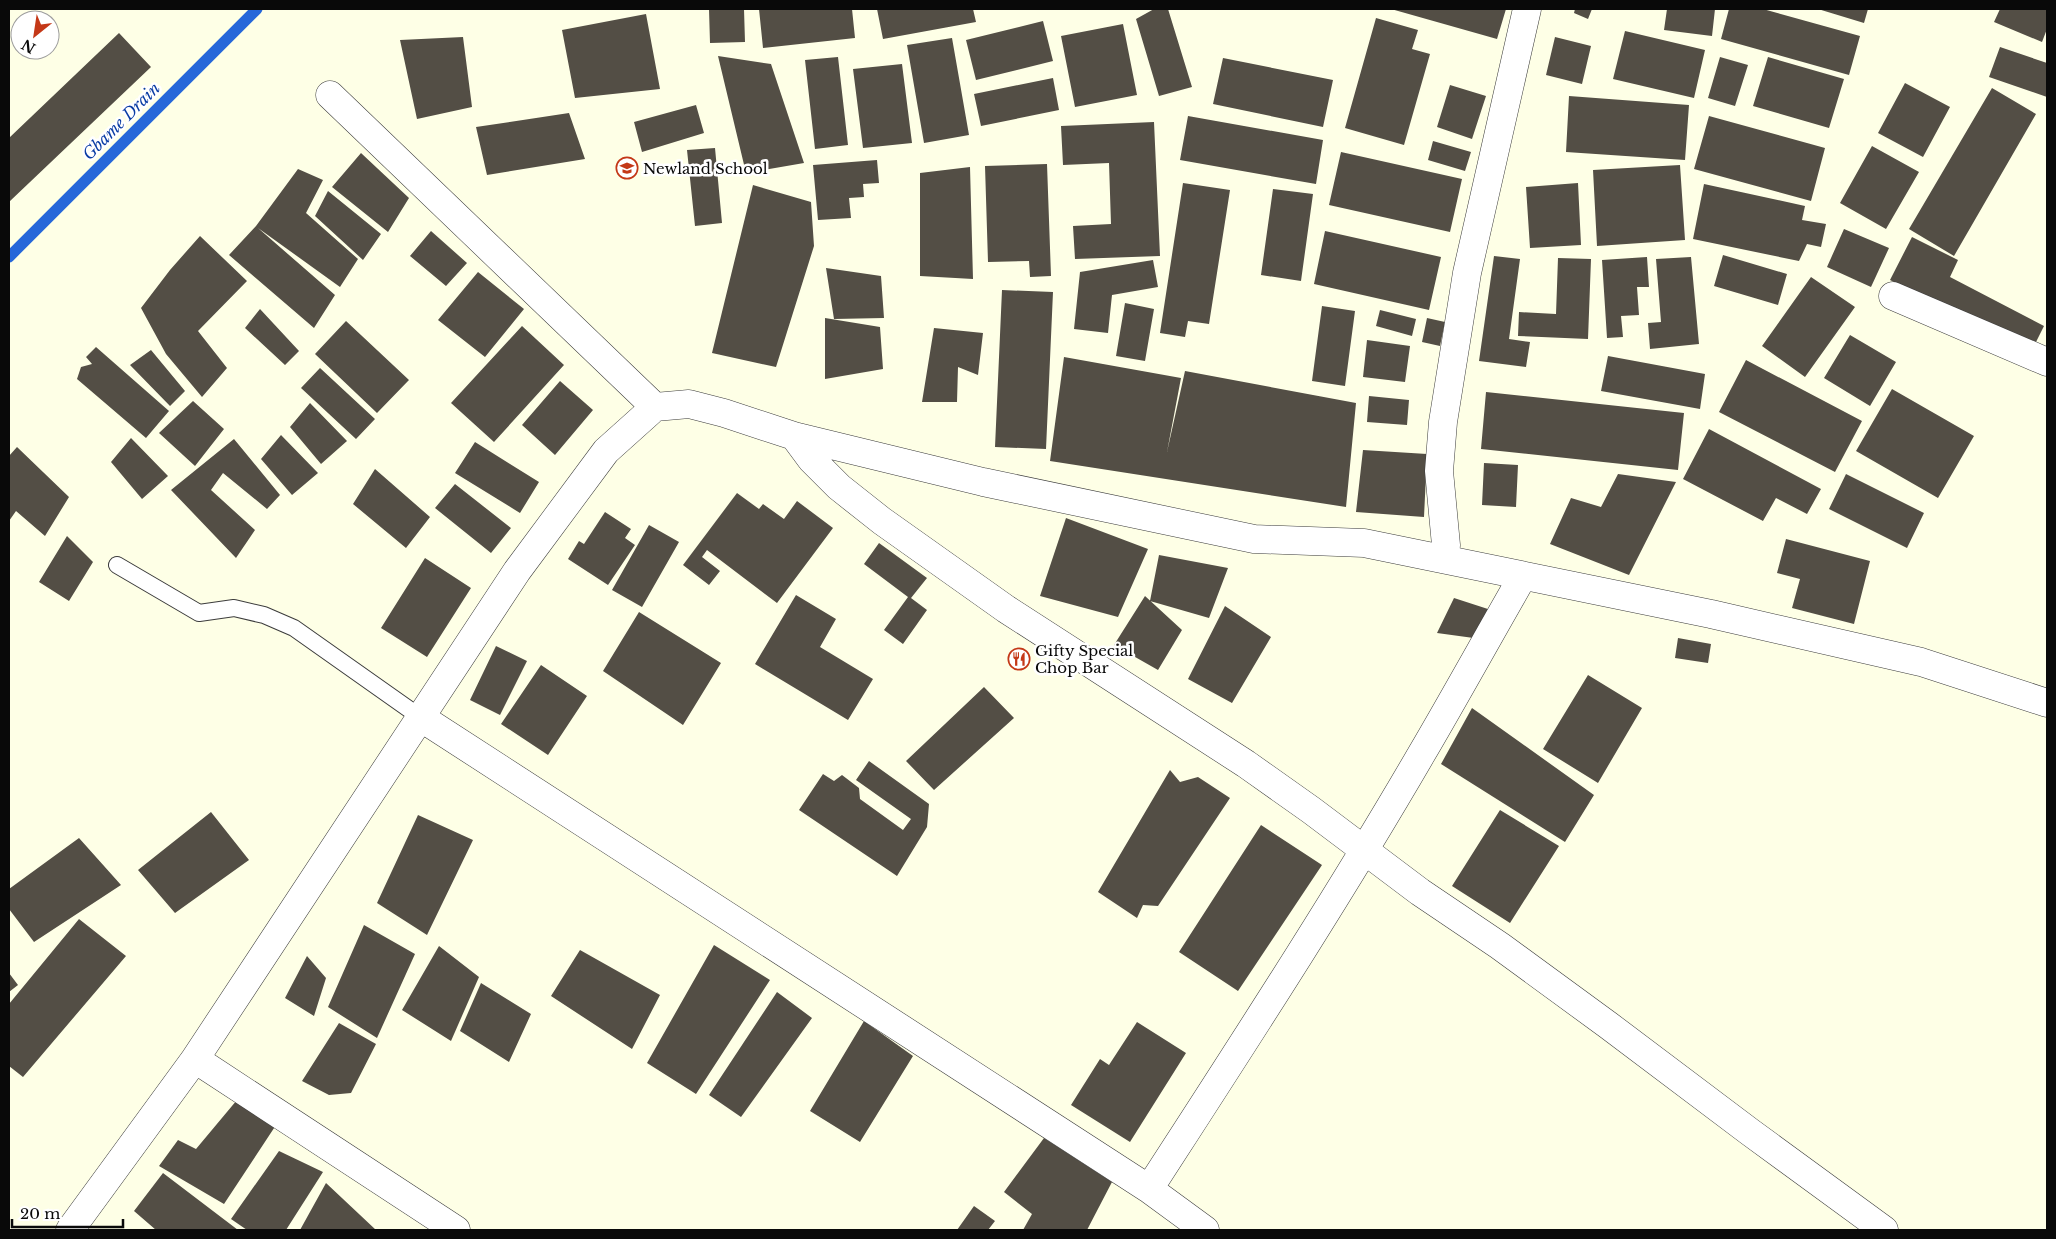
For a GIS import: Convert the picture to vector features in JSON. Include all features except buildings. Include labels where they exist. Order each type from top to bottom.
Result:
[{"type":"street","points":[[1445,559],[1446,545],[1439,471],[1443,422],[1468,273],[1527,9]]},
{"type":"street","points":[[330,95],[654,407]]},
{"type":"street","points":[[1893,296],[2047,362]]},
{"type":"street","points":[[70,1230],[195,1059],[517,571],[606,451],[654,407],[689,404],[724,413],[794,436],[983,482],[1134,512],[1254,539],[1364,543],[1711,614],[1921,662],[2047,703]]},
{"type":"street","points":[[794,436],[811,459],[839,487],[882,521],[1006,609],[1246,764],[1608,1024],[1750,1132],[1884,1230]]},
{"type":"street","points":[[1149,1189],[1293,966],[1364,850],[1422,754],[1523,576]]},
{"type":"street","points":[[420,717],[1149,1189],[1205,1230]]},
{"type":"street","points":[[195,1059],[456,1230]]},
{"type":"lane","points":[[117,565],[199,614],[234,608],[264,615],[294,628],[420,717]]},
{"type":"waterway","name":"Gbame Drain","points":[[9,257],[257,9]]},
{"type":"place","name":"Newland School","points":[[627,168]]},
{"type":"place","name":"Gifty Special Chop Bar","points":[[1019,659]]}]
